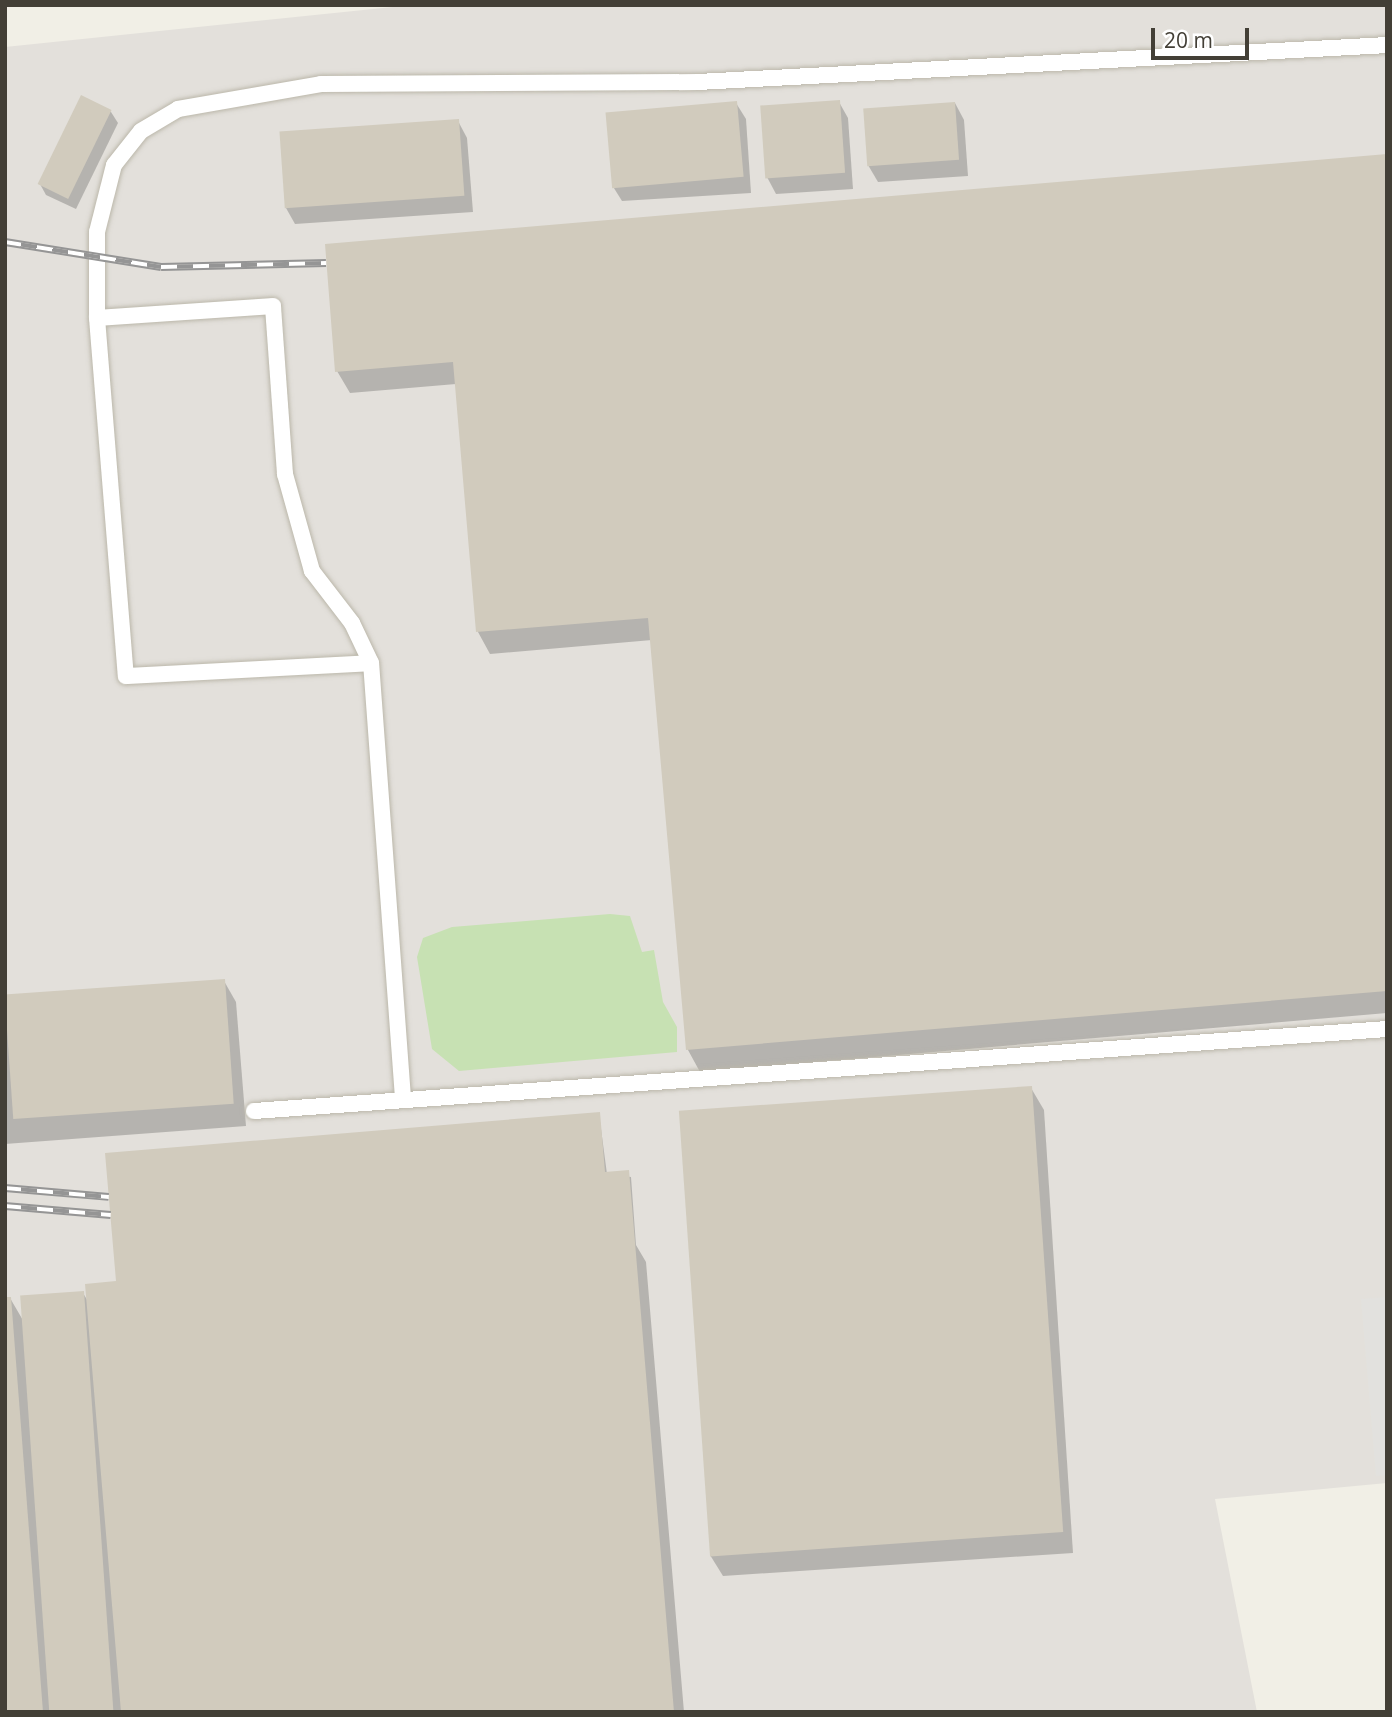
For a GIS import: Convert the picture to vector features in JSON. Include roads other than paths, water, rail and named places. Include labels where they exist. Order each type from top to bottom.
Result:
[{"type":"lane","points":[[371,663],[127,676],[97,318],[97,232],[114,165],[141,131],[178,109],[321,84],[698,82],[1387,45]]},
{"type":"lane","points":[[97,318],[273,306],[285,474],[312,570],[352,623],[371,663],[403,1098]]},
{"type":"lane","points":[[254,1111],[403,1098],[1387,1029]]},
{"type":"railway","points":[[5,242],[161,267],[326,263]]},
{"type":"railway","points":[[5,1188],[109,1197]]},
{"type":"railway","points":[[5,1206],[111,1215]]}]
